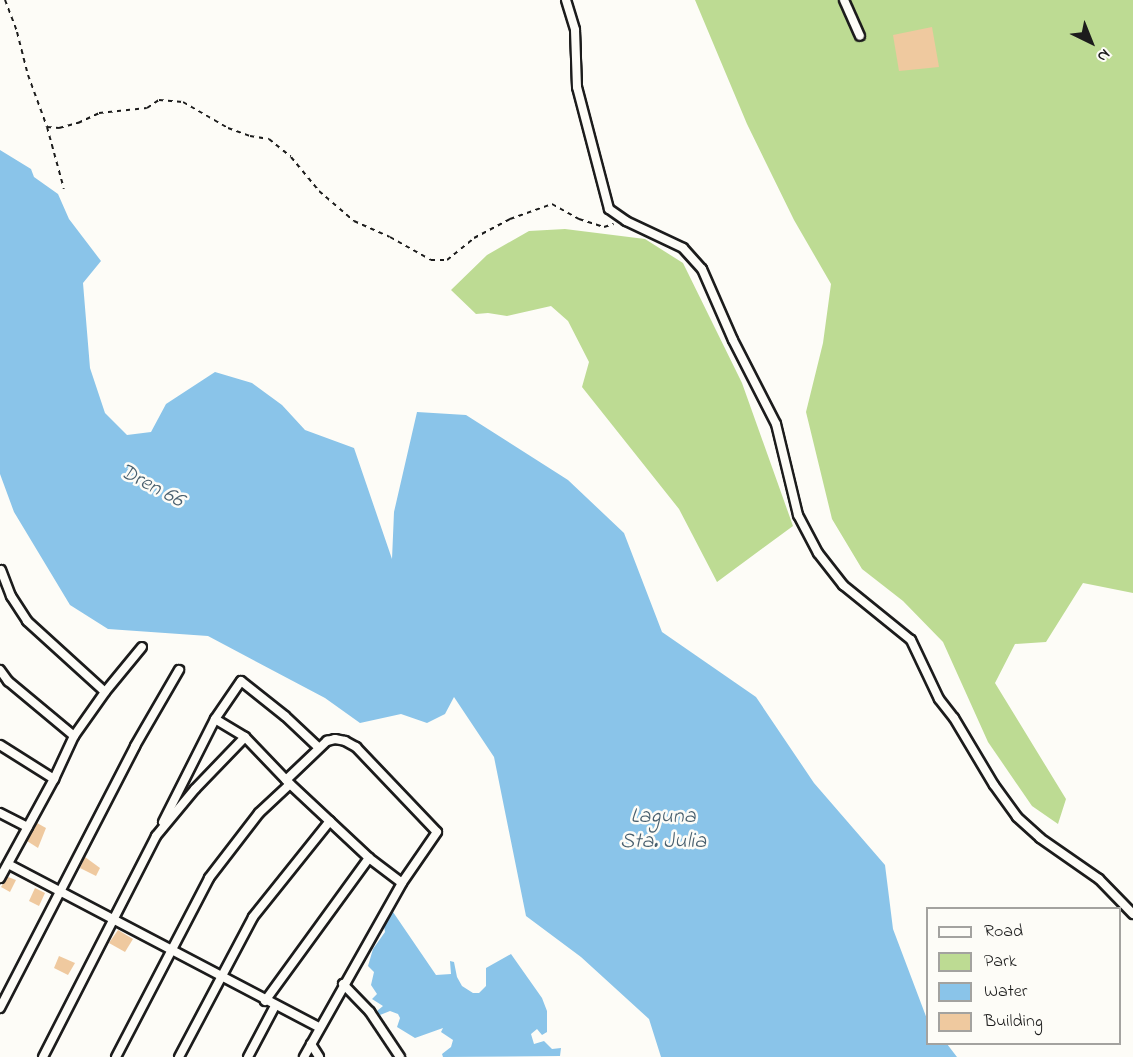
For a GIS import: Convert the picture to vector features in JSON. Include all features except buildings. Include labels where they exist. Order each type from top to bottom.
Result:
[{"type":"street","points":[[566,0],[574,30],[577,87],[609,209],[626,220],[683,248],[702,268],[733,340],[776,424],[798,515],[818,553],[835,577],[911,640],[939,699],[1017,817],[1040,838],[1099,879],[1133,914]]},
{"type":"street","points":[[844,0],[860,36]]},
{"type":"street","points":[[1,570],[11,596],[27,621],[105,692]]},
{"type":"street","points":[[0,877],[54,779],[74,736],[105,692],[142,647]]},
{"type":"street","points":[[0,670],[8,681],[74,736]]},
{"type":"street","points":[[0,1008],[135,746],[179,670]]},
{"type":"street","points":[[44,1057],[215,719],[241,681],[285,716],[318,747]]},
{"type":"street","points":[[215,719],[245,738],[369,858],[402,883]]},
{"type":"street","points":[[156,836],[195,789],[245,738]]},
{"type":"street","points":[[116,1057],[209,878],[259,813],[318,747],[335,738],[356,747],[438,832],[402,883],[343,984],[304,1057]]},
{"type":"street","points":[[0,745],[54,779]]},
{"type":"street","points":[[0,813],[28,827]]},
{"type":"street","points":[[179,1057],[253,917],[330,821]]},
{"type":"street","points":[[265,1001],[369,858]]},
{"type":"street","points":[[8,864],[265,1001],[319,1027]]},
{"type":"street","points":[[343,984],[370,1012],[400,1057]]},
{"type":"street","points":[[248,1057],[275,1006]]},
{"type":"street","points":[[311,1044],[319,1057]]},
{"type":"path","points":[[5,0],[47,127],[64,189]]},
{"type":"path","points":[[47,127],[59,128],[78,123],[99,113],[147,108],[159,100],[183,102],[228,128],[250,136],[269,139],[291,157],[319,191],[354,221],[390,237],[431,260],[447,260],[474,238],[510,219],[552,204],[579,219],[604,227],[626,220]]},
{"type":"green space","points":[[695,0],[1133,0],[1133,593],[1083,583],[1046,642],[1015,644],[995,683],[1066,799],[1058,824],[1032,806],[988,742],[943,642],[903,601],[862,569],[832,519],[806,412],[823,343],[831,284],[794,220],[747,124]]},
{"type":"green space","points":[[565,229],[645,239],[683,263],[742,383],[793,526],[717,582],[679,509],[582,387],[589,362],[568,321],[551,306],[507,316],[476,314],[451,290],[487,255],[529,231]]},
{"type":"water","name":"Laguna Sta. Julia","points":[[0,150],[31,169],[34,177],[58,194],[69,219],[101,261],[83,283],[90,368],[105,413],[127,435],[151,432],[166,404],[215,372],[252,383],[282,405],[305,430],[354,448],[392,559],[394,512],[417,412],[466,415],[568,480],[624,533],[662,632],[756,697],[814,783],[885,865],[893,929],[926,1016],[926,1045],[948,1045],[957,1057],[661,1057],[649,1019],[581,957],[526,916],[494,757],[454,697],[445,714],[427,723],[401,714],[360,723],[325,698],[208,636],[108,629],[70,605],[14,512],[0,474]]},
{"type":"water","points":[[393,912],[436,975],[451,974],[450,961],[454,962],[457,977],[462,986],[473,993],[479,993],[486,986],[486,968],[511,954],[542,998],[547,1011],[547,1032],[542,1035],[537,1029],[531,1034],[534,1044],[544,1041],[552,1049],[561,1048],[560,1056],[443,1057],[442,1054],[451,1047],[453,1040],[441,1032],[443,1028],[415,1038],[397,1027],[400,1018],[398,1014],[390,1011],[380,1015],[377,1011],[383,1006],[372,999],[377,994],[371,985],[374,972],[368,966],[373,949],[385,932],[384,926]]},
{"type":"water label","name":"Dren 66","points":[[151,487]]}]
